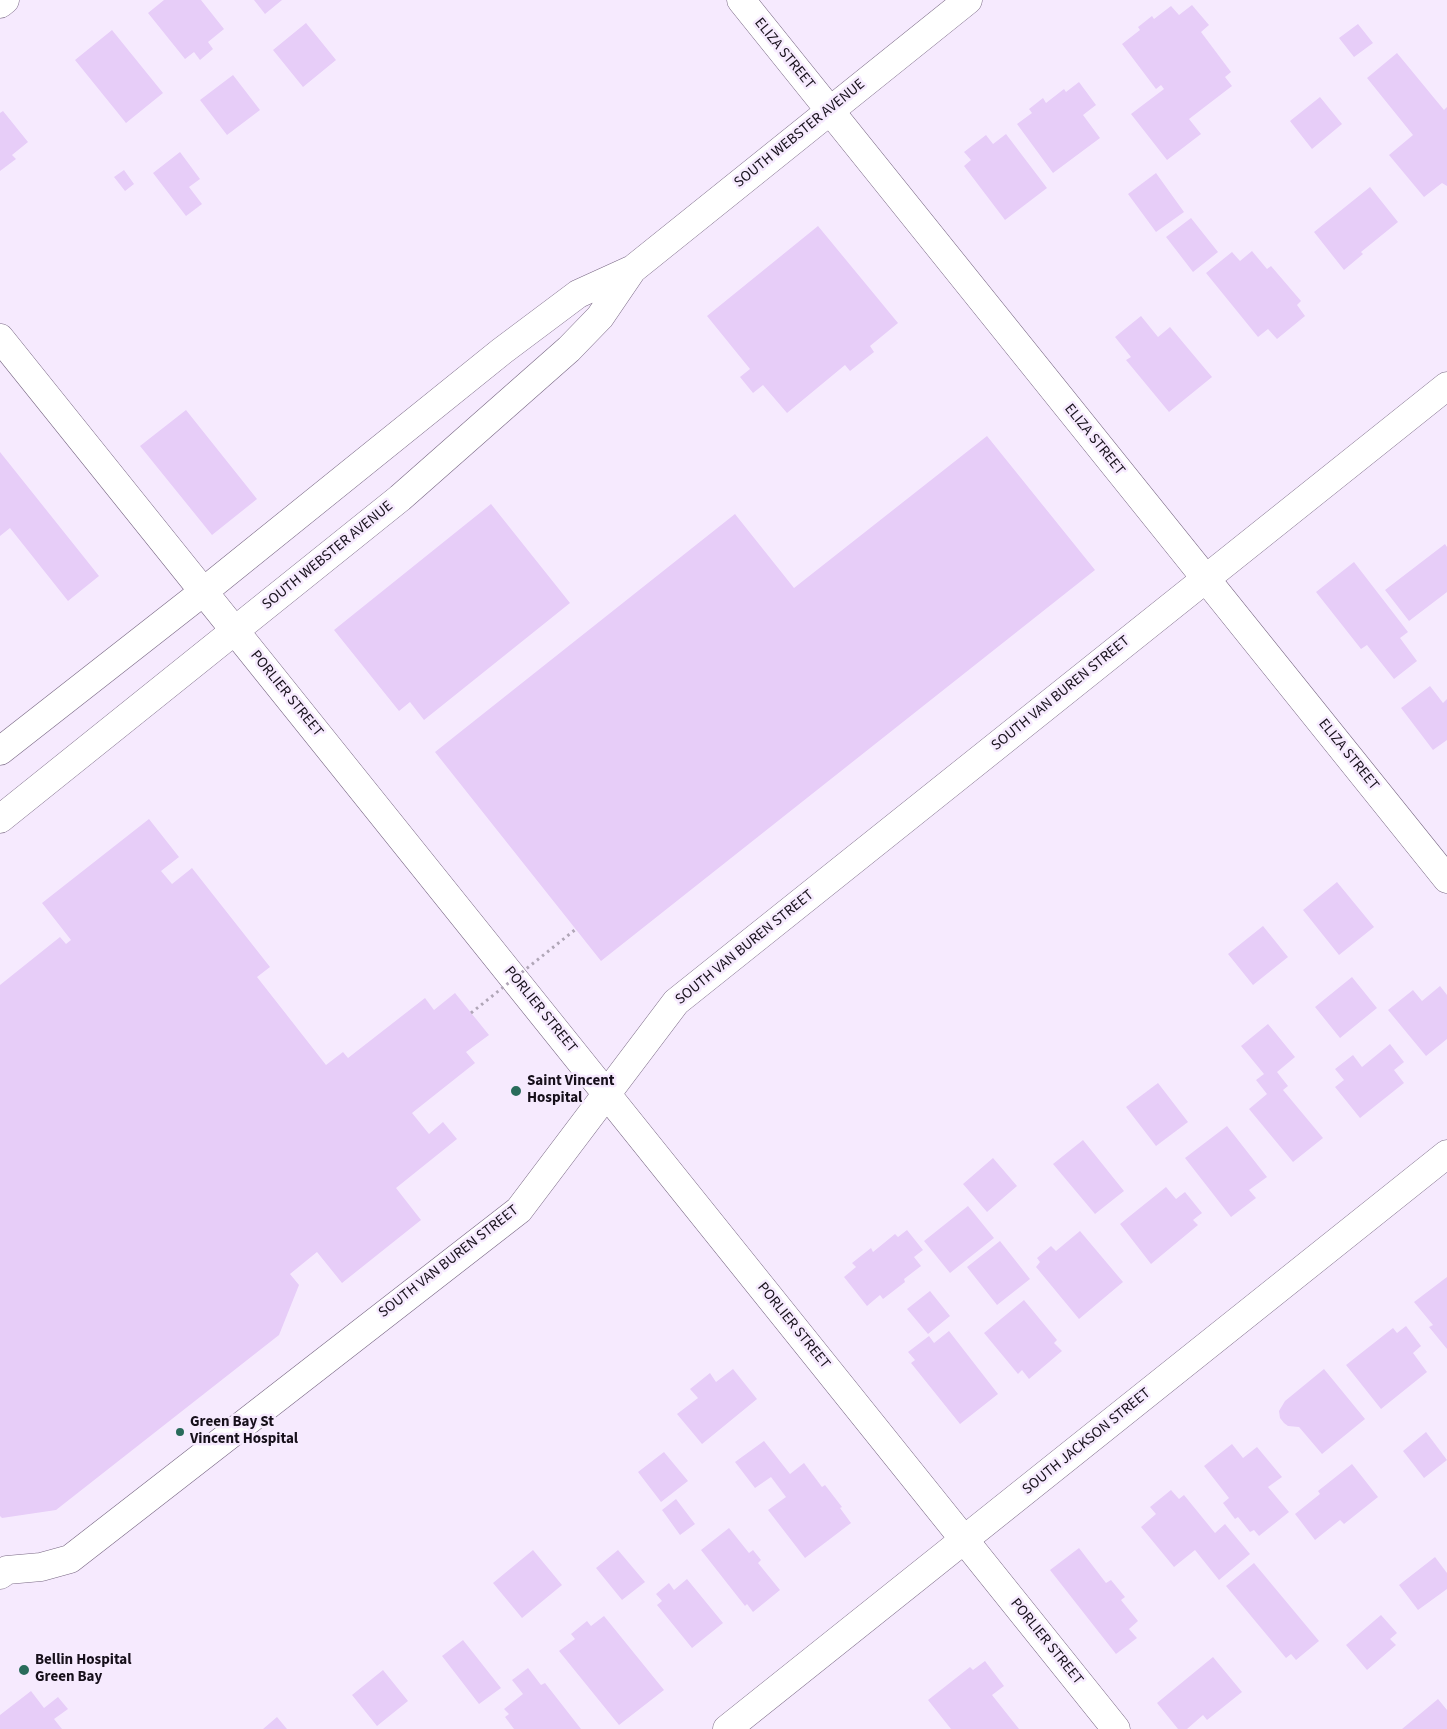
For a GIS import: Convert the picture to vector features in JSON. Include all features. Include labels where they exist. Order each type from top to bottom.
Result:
[{"type":"street","points":[[0,4],[5,0]]},
{"type":"street","name":"ELIZA STREET","points":[[741,0],[1447,879]]},
{"type":"street","name":"SOUTH WEBSTER AVENUE","points":[[0,752],[203,592],[502,351],[578,294],[633,269],[968,0]]},
{"type":"street","name":"SOUTH WEBSTER AVENUE","points":[[0,819],[400,498],[569,348],[600,317],[633,269]]},
{"type":"street","name":"PORLIER STREET","points":[[0,338],[1116,1729]]},
{"type":"street","name":"SOUTH VAN BUREN STREET","points":[[0,1575],[7,1570],[41,1567],[70,1559],[518,1210],[608,1095],[676,1002],[1447,386]]},
{"type":"street","name":"SOUTH JACKSON STREET","points":[[726,1729],[1447,1154]]},
{"type":"path","points":[[471,1013],[576,929]]},
{"type":"building","points":[[164,0],[201,0],[224,29],[208,42],[213,49],[200,60],[194,52],[185,59],[148,13]]},
{"type":"building","points":[[254,0],[282,0],[265,14]]},
{"type":"building","points":[[1192,5],[1209,25],[1201,32],[1231,72],[1225,77],[1232,86],[1189,119],[1201,134],[1167,160],[1131,114],[1164,89],[1161,85],[1156,89],[1122,44],[1140,30],[1138,27],[1152,16],[1154,19],[1171,6],[1179,15]]},
{"type":"building","points":[[306,23],[336,60],[303,87],[273,50]]},
{"type":"building","points":[[1358,24],[1373,43],[1354,57],[1339,38]]},
{"type":"building","points":[[112,30],[163,93],[126,123],[75,60]]},
{"type":"building","points":[[1397,53],[1444,110],[1447,107],[1447,186],[1442,183],[1424,197],[1389,155],[1413,135],[1367,78]]},
{"type":"building","points":[[233,75],[260,110],[227,135],[200,100]]},
{"type":"building","points":[[1079,82],[1096,105],[1083,115],[1100,138],[1053,173],[1017,124],[1032,113],[1029,109],[1043,98],[1046,103],[1064,89],[1066,92]]},
{"type":"building","points":[[1320,97],[1342,124],[1312,149],[1290,121]]},
{"type":"building","points":[[3,111],[28,142],[12,155],[16,159],[0,171],[0,113]]},
{"type":"building","points":[[1006,134],[1047,188],[1005,220],[964,166],[971,160],[964,152],[986,135],[993,144]]},
{"type":"building","points":[[180,152],[200,179],[189,187],[202,204],[186,216],[153,173]]},
{"type":"building","points":[[124,170],[134,184],[125,191],[114,177]]},
{"type":"building","points":[[1156,173],[1184,212],[1156,232],[1128,194]]},
{"type":"building","points":[[1370,187],[1398,222],[1361,252],[1363,254],[1344,270],[1314,232]]},
{"type":"building","points":[[1191,218],[1218,252],[1193,272],[1166,237]]},
{"type":"building","points":[[818,226],[898,323],[870,346],[874,352],[850,371],[845,365],[787,413],[763,385],[753,393],[740,377],[750,369],[707,316]]},
{"type":"building","points":[[1252,251],[1267,269],[1271,266],[1301,301],[1297,305],[1305,316],[1277,339],[1268,329],[1258,337],[1206,273],[1232,252],[1240,261]]},
{"type":"building","points":[[1141,316],[1158,337],[1170,327],[1212,377],[1169,412],[1126,360],[1131,357],[1115,337]]},
{"type":"building","points":[[186,410],[257,499],[212,535],[140,446]]},
{"type":"building","points":[[987,436],[1095,570],[601,961],[435,752],[735,514],[794,588]]},
{"type":"building","points":[[0,452],[99,576],[68,601],[10,528],[0,536]]},
{"type":"building","points":[[491,504],[570,603],[424,720],[410,702],[399,711],[334,630]]},
{"type":"building","points":[[1445,544],[1447,547],[1447,592],[1409,621],[1385,590]]},
{"type":"building","points":[[1354,562],[1408,632],[1400,638],[1417,661],[1394,679],[1367,645],[1361,649],[1316,592]]},
{"type":"building","points":[[1430,686],[1443,703],[1447,699],[1447,740],[1433,750],[1401,708]]},
{"type":"building","points":[[149,819],[179,857],[161,871],[172,884],[192,868],[270,967],[257,977],[326,1065],[343,1052],[348,1058],[425,998],[434,1010],[455,993],[489,1035],[466,1052],[475,1063],[412,1113],[429,1134],[443,1122],[457,1139],[396,1188],[421,1220],[342,1283],[317,1252],[290,1274],[299,1285],[279,1335],[56,1510],[2,1518],[0,1516],[0,985],[60,937],[66,944],[71,940],[42,903]]},
{"type":"building","points":[[1337,882],[1374,927],[1339,955],[1303,910]]},
{"type":"building","points":[[1263,926],[1288,957],[1253,985],[1228,954]]},
{"type":"building","points":[[1352,977],[1377,1008],[1340,1038],[1315,1007]]},
{"type":"building","points":[[1440,986],[1447,995],[1447,1039],[1426,1056],[1388,1010],[1413,990],[1422,1001]]},
{"type":"building","points":[[1268,1024],[1295,1057],[1277,1072],[1288,1086],[1283,1090],[1323,1138],[1293,1162],[1249,1109],[1267,1094],[1256,1080],[1264,1074],[1241,1046]]},
{"type":"building","points":[[1390,1044],[1404,1062],[1394,1070],[1404,1083],[1360,1118],[1335,1087],[1344,1080],[1335,1069],[1353,1055],[1362,1067]]},
{"type":"building","points":[[1158,1083],[1188,1122],[1156,1146],[1126,1107]]},
{"type":"building","points":[[1227,1126],[1267,1177],[1249,1190],[1256,1198],[1231,1217],[1185,1158]]},
{"type":"building","points":[[1083,1140],[1124,1191],[1095,1214],[1053,1164]]},
{"type":"building","points":[[993,1158],[1017,1186],[987,1212],[963,1184]]},
{"type":"building","points":[[1166,1187],[1176,1199],[1185,1192],[1202,1213],[1193,1220],[1198,1225],[1151,1264],[1120,1224]]},
{"type":"building","points":[[968,1206],[994,1238],[950,1273],[924,1241]]},
{"type":"building","points":[[907,1230],[923,1250],[914,1257],[921,1266],[904,1279],[905,1282],[883,1299],[880,1295],[867,1306],[844,1277],[856,1267],[852,1263],[871,1248],[873,1252],[895,1234],[898,1237]]},
{"type":"building","points":[[1080,1231],[1123,1282],[1079,1319],[1036,1267],[1040,1262],[1037,1258],[1051,1246],[1056,1251]]},
{"type":"building","points":[[1000,1241],[1030,1279],[997,1305],[967,1267]]},
{"type":"building","points":[[1447,1277],[1447,1349],[1429,1327],[1433,1325],[1414,1302]]},
{"type":"building","points":[[930,1291],[950,1316],[928,1334],[907,1309]]},
{"type":"building","points":[[1024,1300],[1057,1340],[1054,1343],[1062,1351],[1029,1379],[1022,1370],[1018,1374],[984,1333]]},
{"type":"building","points":[[1406,1326],[1421,1346],[1413,1353],[1427,1372],[1381,1409],[1346,1365],[1393,1328],[1397,1333]]},
{"type":"building","points":[[949,1331],[998,1394],[960,1424],[911,1363],[915,1360],[908,1352],[929,1336],[934,1343]]},
{"type":"building","points":[[733,1369],[757,1399],[702,1444],[677,1414],[698,1398],[690,1389],[710,1373],[716,1382]]},
{"type":"building","points":[[1324,1369],[1365,1419],[1322,1454],[1299,1427],[1288,1426],[1284,1423],[1280,1418],[1279,1411],[1285,1401]]},
{"type":"building","points":[[1426,1432],[1447,1460],[1424,1478],[1403,1451]]},
{"type":"building","points":[[764,1441],[790,1474],[804,1463],[822,1487],[825,1485],[842,1507],[840,1508],[851,1523],[805,1558],[768,1510],[786,1497],[771,1477],[755,1488],[735,1462]]},
{"type":"building","points":[[1232,1444],[1243,1458],[1257,1447],[1282,1477],[1268,1487],[1289,1512],[1259,1536],[1254,1530],[1250,1532],[1238,1517],[1235,1519],[1223,1503],[1229,1498],[1204,1466]]},
{"type":"building","points":[[664,1452],[688,1481],[661,1502],[638,1472]]},
{"type":"building","points":[[1352,1464],[1378,1497],[1344,1524],[1340,1520],[1315,1540],[1295,1514],[1320,1494],[1318,1491]]},
{"type":"building","points":[[1171,1490],[1179,1499],[1184,1495],[1215,1533],[1225,1524],[1250,1554],[1219,1580],[1195,1550],[1174,1567],[1141,1527],[1156,1514],[1150,1507]]},
{"type":"building","points":[[676,1499],[695,1524],[680,1535],[662,1510]]},
{"type":"building","points":[[729,1528],[749,1553],[753,1550],[761,1560],[758,1563],[780,1590],[753,1612],[747,1604],[745,1606],[701,1550]]},
{"type":"building","points":[[1079,1548],[1106,1583],[1111,1580],[1125,1597],[1121,1600],[1138,1621],[1129,1629],[1137,1638],[1116,1654],[1050,1570]]},
{"type":"building","points":[[533,1550],[562,1585],[522,1618],[493,1583]]},
{"type":"building","points":[[618,1550],[645,1582],[622,1600],[596,1568]]},
{"type":"building","points":[[1435,1557],[1447,1573],[1447,1589],[1418,1610],[1399,1585]]},
{"type":"building","points":[[1254,1563],[1319,1641],[1296,1660],[1291,1654],[1286,1658],[1226,1586]]},
{"type":"building","points":[[687,1579],[723,1623],[692,1648],[657,1605],[662,1601],[656,1594],[669,1583],[674,1590]]},
{"type":"building","points":[[1381,1615],[1397,1633],[1390,1639],[1396,1645],[1367,1670],[1346,1645]]},
{"type":"building","points":[[604,1616],[664,1690],[619,1725],[559,1651],[575,1639],[571,1634],[587,1621],[591,1626]]},
{"type":"building","points":[[463,1640],[501,1688],[479,1704],[442,1656]]},
{"type":"building","points":[[1213,1657],[1242,1692],[1207,1720],[1203,1715],[1187,1729],[1178,1729],[1157,1703]]},
{"type":"building","points":[[985,1661],[1004,1686],[992,1695],[1019,1729],[951,1729],[928,1700],[970,1667],[973,1670]]},
{"type":"building","points":[[528,1668],[541,1685],[545,1683],[581,1729],[514,1729],[505,1717],[509,1714],[504,1709],[523,1694],[512,1680]]},
{"type":"building","points":[[383,1670],[408,1701],[377,1726],[352,1695]]},
{"type":"building","points":[[31,1691],[44,1708],[58,1697],[68,1709],[54,1719],[62,1729],[0,1729],[0,1715]]},
{"type":"building","points":[[1438,1699],[1447,1710],[1447,1729],[1402,1729]]},
{"type":"building","points":[[277,1717],[287,1729],[263,1729]]},
{"type":"place","name":"Saint Vincent Hospital","points":[[516,1091]]},
{"type":"place","name":"Green Bay St Vincent Hospital","points":[[180,1432]]},
{"type":"place","name":"Bellin Hospital Green Bay","points":[[24,1670]]}]
